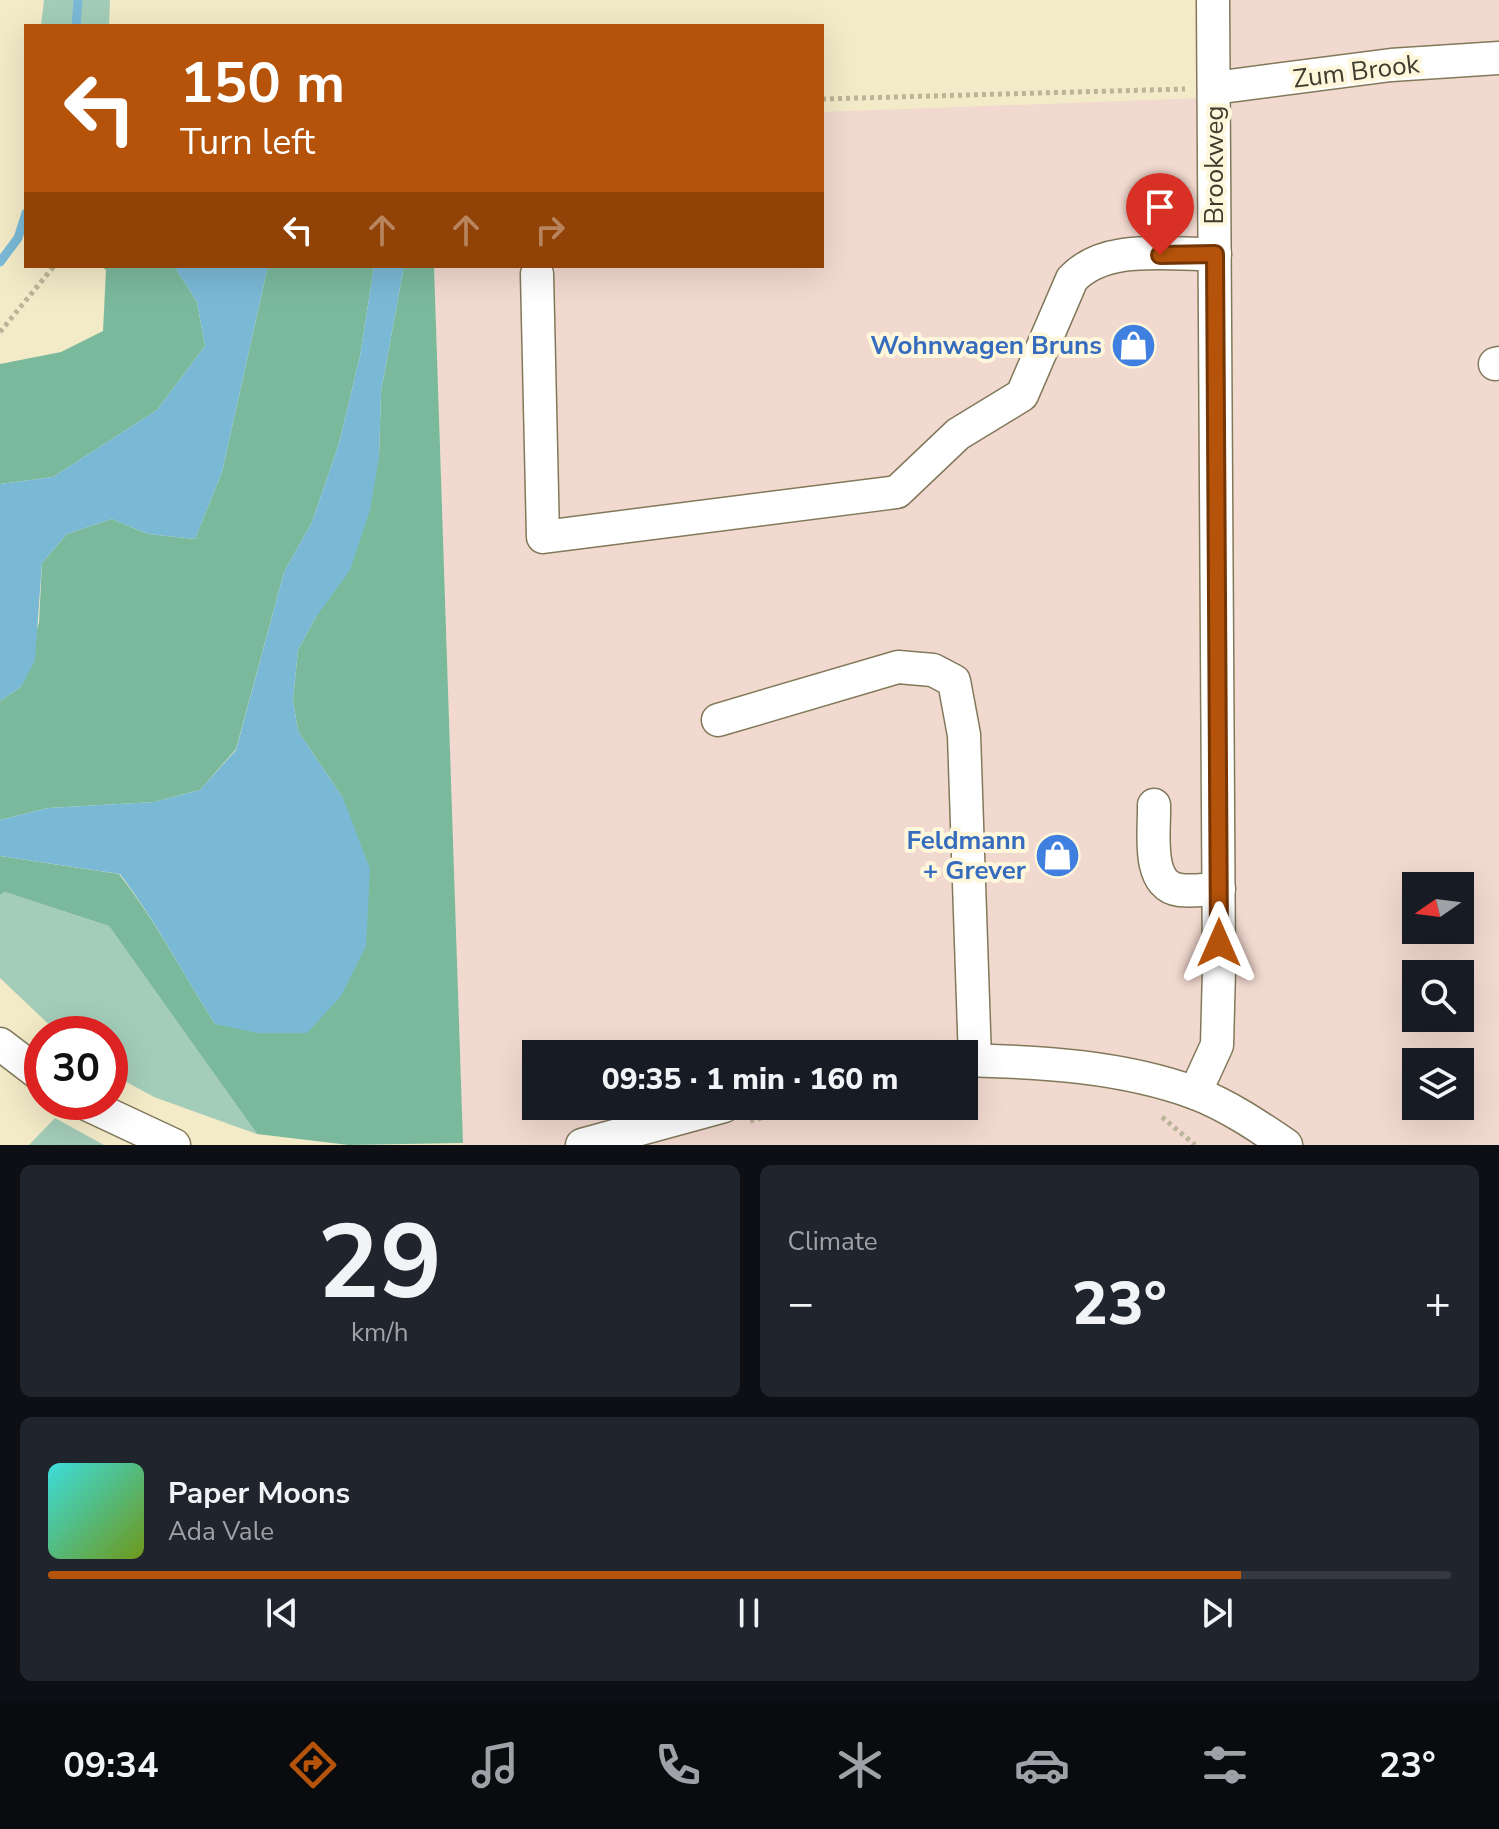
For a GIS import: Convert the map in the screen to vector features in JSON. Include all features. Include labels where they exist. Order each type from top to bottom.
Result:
[{"type":"street","name":"Brookweg","points":[[1195,1093],[1217,1045],[1219,889],[1213,0]]},
{"type":"street","name":"Zum Brook","points":[[1214,88],[1391,65],[1499,58]]},
{"type":"street","points":[[537,274],[543,537],[897,492],[958,434],[1022,395],[1072,279],[1086,264],[1106,256],[1215,254]]},
{"type":"street","points":[[718,720],[898,667],[933,670],[954,681],[964,735],[970,1040]]},
{"type":"street","points":[[1154,805],[1155,869],[1163,880],[1179,890],[1219,889]]},
{"type":"street","points":[[0,1044],[24,1062]]},
{"type":"street","points":[[978,1060],[1038,1063],[1119,1074],[1195,1093],[1248,1134],[1286,1145]]},
{"type":"street","points":[[121,1120],[174,1145]]},
{"type":"street","points":[[582,1145],[674,1133],[698,1120]]},
{"type":"path","points":[[824,99],[1214,88]]},
{"type":"path","points":[[0,332],[52,268]]},
{"type":"shaded area","points":[[1230,0],[1499,0],[1499,1145],[463,1145],[434,268],[824,268],[824,112],[1231,97]]},
{"type":"green space","points":[[44,0],[110,0],[109,24],[41,24]]},
{"type":"green space","points":[[104,268],[175,268],[197,302],[205,346],[157,410],[53,477],[0,484],[0,364],[61,352],[103,331],[106,270]]},
{"type":"green space","points":[[268,268],[374,268],[360,356],[339,443],[312,522],[284,572],[236,749],[200,790],[154,802],[48,808],[0,820],[0,701],[21,687],[39,622],[42,563],[67,534],[112,519],[148,534],[195,539],[222,472]]},
{"type":"green space","points":[[404,268],[434,268],[463,1143],[349,1145],[257,1134],[109,926],[5,892],[0,895],[0,856],[119,874],[215,1024],[343,798],[298,731],[293,700],[298,650],[316,617],[379,456],[381,392]]},
{"type":"green space","points":[[5,892],[109,926],[257,1134],[154,1097],[128,1083],[128,1016],[40,1016],[0,978],[0,895]]},
{"type":"green space","points":[[53,1120],[59,1120],[104,1145],[29,1145]]},
{"type":"water","points":[[175,268],[268,268],[222,472],[195,539],[148,534],[112,519],[67,534],[42,563],[35,660],[21,687],[0,701],[0,484],[53,477],[157,410],[205,346],[197,302]]},
{"type":"water","points":[[374,268],[404,268],[381,392],[379,456],[370,510],[350,570],[316,617],[298,650],[293,700],[298,731],[343,798],[370,869],[366,946],[341,996],[307,1033],[258,1033],[215,1024],[120,874],[0,856],[0,820],[48,808],[154,802],[200,790],[236,750],[284,572],[312,522],[339,443],[360,356]]},
{"type":"waterway","points":[[76,24],[78,0]]},
{"type":"waterway","points":[[0,262],[18,238],[24,219]]},
{"type":"place","name":"Wohnwagen Bruns","points":[[1133,345]]},
{"type":"place","name":"Feldmann + Grever","points":[[1057,855]]},
{"type":"route","points":[[1160,255],[1215,254],[1219,943]]}]
